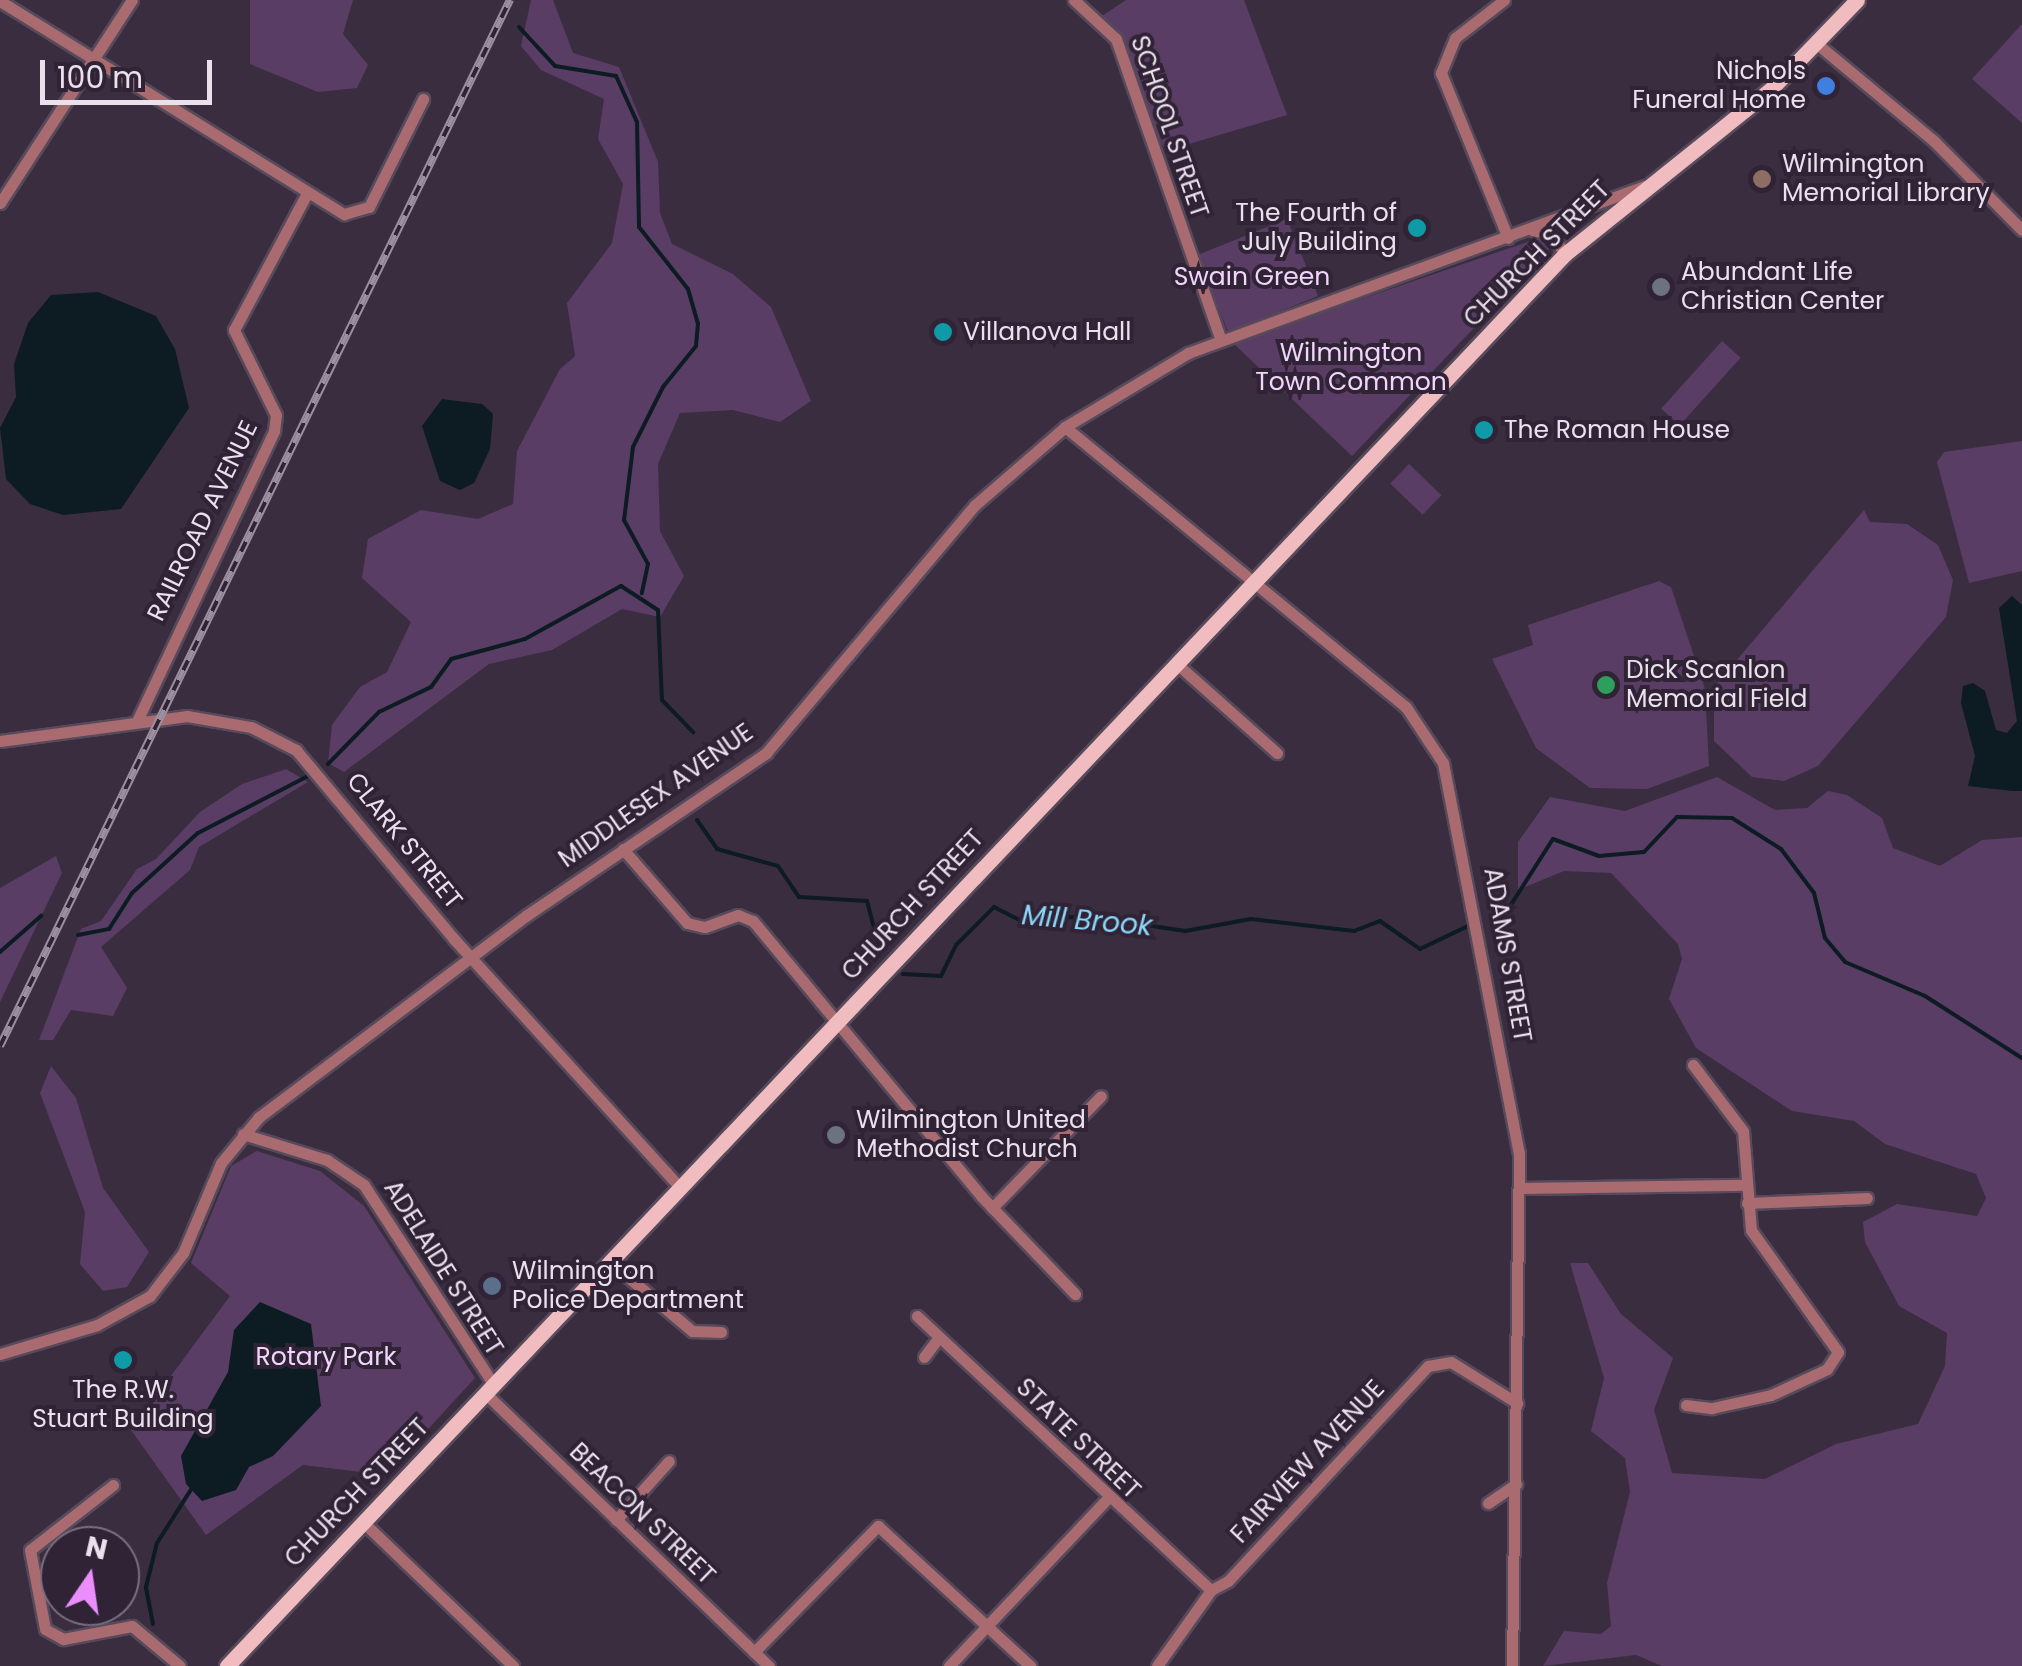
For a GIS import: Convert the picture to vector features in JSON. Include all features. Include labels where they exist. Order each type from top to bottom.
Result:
[{"type":"main road","name":"MIDDLESEX AVENUE","points":[[1644,186],[1736,120],[1857,0]]},
{"type":"main road","name":"CHURCH STREET","points":[[226,1666],[1565,254],[1644,186]]},
{"type":"street","points":[[0,203],[132,0]]},
{"type":"street","name":"SCHOOL STREET","points":[[1074,0],[1116,39],[1221,340]]},
{"type":"street","points":[[1504,0],[1456,38],[1441,74],[1508,238]]},
{"type":"street","points":[[0,1],[306,195],[344,214],[364,212],[423,99]]},
{"type":"street","points":[[1816,42],[1924,132],[2022,230]]},
{"type":"street","name":"MIDDLESEX AVENUE","points":[[0,1354],[97,1325],[150,1296],[184,1253],[210,1182],[243,1134],[471,956],[778,741],[975,505],[1066,428],[1153,370],[1221,340],[1644,186]]},
{"type":"street","name":"RAILROAD AVENUE","points":[[137,721],[274,431],[276,415],[234,330],[306,195]]},
{"type":"street","points":[[1527,230],[1551,234],[1565,254]]},
{"type":"street","name":"ADAMS STREET","points":[[1066,428],[1406,707],[1438,751],[1466,858],[1520,1188],[1512,1666]]},
{"type":"street","points":[[1176,664],[1277,753]]},
{"type":"street","name":"CLARK STREET","points":[[0,742],[137,721],[220,719],[296,750],[471,956],[680,1187]]},
{"type":"street","points":[[623,849],[687,923],[702,927],[738,915],[753,922],[992,1208],[1076,1294]]},
{"type":"street","points":[[1686,1405],[1748,1402],[1837,1358],[1836,1345],[1753,1234],[1747,1204],[1744,1131],[1693,1065]]},
{"type":"street","points":[[992,1208],[1101,1096]]},
{"type":"street","name":"ADELAIDE STREET","points":[[243,1134],[327,1160],[369,1190],[489,1389]]},
{"type":"street","points":[[1520,1188],[1747,1185]]},
{"type":"street","points":[[1747,1204],[1866,1198]]},
{"type":"street","points":[[609,1261],[692,1331],[721,1332]]},
{"type":"street","name":"STATE STREET","points":[[916,1316],[1211,1590]]},
{"type":"street","points":[[924,1356],[940,1338]]},
{"type":"street","name":"FAIRVIEW AVENUE","points":[[1157,1666],[1211,1590],[1228,1581],[1431,1364],[1451,1362],[1517,1403]]},
{"type":"street","name":"BEACON STREET","points":[[489,1389],[616,1520],[769,1666]]},
{"type":"street","points":[[616,1520],[669,1461]]},
{"type":"street","points":[[1488,1503],[1516,1484]]},
{"type":"street","points":[[113,1485],[31,1547],[45,1628],[63,1639],[136,1627],[180,1666]]},
{"type":"street","points":[[949,1666],[1108,1498]]},
{"type":"street","points":[[363,1522],[513,1666]]},
{"type":"street","points":[[754,1652],[878,1526],[1030,1666]]},
{"type":"green space","points":[[250,0],[353,0],[343,34],[368,65],[357,88],[318,92],[250,64]]},
{"type":"green space","points":[[531,0],[553,0],[573,53],[619,67],[658,162],[660,213],[672,244],[733,274],[771,307],[811,401],[780,422],[733,410],[680,413],[658,464],[660,531],[684,576],[660,617],[622,609],[552,650],[489,664],[344,772],[328,763],[332,725],[360,687],[387,672],[411,622],[362,578],[368,539],[421,510],[478,519],[513,504],[517,451],[560,369],[575,356],[567,303],[612,243],[623,184],[598,139],[604,99],[541,70],[521,46]]},
{"type":"green space","points":[[1126,0],[1244,0],[1287,115],[1165,151],[1102,16]]},
{"type":"green space","points":[[2022,24],[2022,123],[1972,79]]},
{"type":"green space","name":"Swain Green","points":[[1287,219],[1318,296],[1228,332],[1197,255]]},
{"type":"green space","name":"Wilmington Town Common","points":[[1539,238],[1550,248],[1352,456],[1233,343]]},
{"type":"green space","points":[[1722,341],[1741,358],[1680,425],[1661,409]]},
{"type":"green space","points":[[2022,441],[2022,571],[1969,583],[1937,462],[1944,452]]},
{"type":"green space","points":[[1409,464],[1441,495],[1423,515],[1390,483]]},
{"type":"green space","points":[[1864,510],[1870,522],[1907,524],[1938,545],[1953,580],[1946,617],[1818,766],[1784,781],[1752,777],[1714,741],[1714,687]]},
{"type":"green space","name":"Dick Scanlon Memorial Field","points":[[1659,581],[1671,587],[1705,689],[1709,766],[1647,789],[1590,788],[1536,748],[1492,659],[1533,645],[1528,625]]},
{"type":"green space","points":[[286,769],[308,782],[199,847],[190,870],[101,947],[127,988],[113,1016],[71,1010],[53,1040],[39,1040],[81,929],[101,921],[137,869],[156,859],[200,812],[242,784]]},
{"type":"green space","points":[[1717,777],[1775,810],[1807,808],[1828,791],[1847,795],[1882,818],[1893,848],[1940,866],[1982,840],[2022,837],[2022,1666],[1662,1666],[1636,1655],[1543,1666],[1564,1631],[1601,1634],[1611,1626],[1607,1583],[1630,1492],[1625,1458],[1591,1431],[1604,1378],[1570,1263],[1588,1263],[1621,1314],[1673,1358],[1654,1410],[1672,1473],[1765,1479],[1836,1444],[1918,1424],[1945,1366],[1947,1333],[1899,1306],[1865,1242],[1863,1222],[1897,1204],[1977,1216],[1986,1198],[1976,1174],[1885,1144],[1854,1121],[1792,1111],[1696,1048],[1669,999],[1682,959],[1678,944],[1611,873],[1564,871],[1518,890],[1518,842],[1550,797],[1625,811]]},
{"type":"green space","points":[[56,856],[62,873],[0,1002],[0,888]]},
{"type":"green space","points":[[51,1066],[76,1098],[103,1188],[149,1252],[127,1287],[103,1291],[80,1264],[85,1212],[40,1093]]},
{"type":"green space","name":"Rotary Park","points":[[257,1151],[320,1171],[364,1206],[475,1378],[386,1475],[303,1465],[206,1535],[131,1430],[230,1296],[191,1263],[231,1166]]},
{"type":"shaded area","points":[[98,292],[156,316],[175,349],[189,408],[121,509],[63,515],[30,504],[6,479],[0,428],[16,397],[14,364],[28,323],[51,295]]},
{"type":"shaded area","points":[[442,399],[482,404],[493,414],[490,449],[474,483],[460,490],[440,481],[422,426]]},
{"type":"shaded area","points":[[2012,596],[2022,605],[2022,791],[1968,786],[1975,756],[1961,703],[1963,686],[1973,683],[1985,691],[1996,730],[2007,733],[2017,721],[1999,608]]},
{"type":"shaded area","points":[[260,1302],[311,1324],[321,1406],[273,1456],[249,1467],[236,1490],[202,1501],[186,1484],[181,1456],[228,1372],[234,1330]]},
{"type":"waterway","points":[[519,27],[555,66],[616,76],[637,122],[639,227],[688,289],[698,323],[696,346],[663,387],[633,447],[624,520],[648,564],[642,593]]},
{"type":"waterway","name":"Mill Brook","points":[[328,764],[379,712],[431,687],[451,659],[525,639],[621,586],[658,610],[662,700],[693,732]]},
{"type":"waterway","name":"Mill Brook","points":[[78,935],[109,929],[132,893],[198,833],[308,776]]},
{"type":"waterway","name":"Mill Brook","points":[[1493,920],[1505,914],[1553,839],[1599,856],[1644,852],[1677,817],[1732,818],[1781,849],[1814,893],[1825,938],[1845,962],[1925,996],[2022,1058]]},
{"type":"waterway","name":"Mill Brook","points":[[697,820],[717,849],[778,866],[799,897],[867,901],[880,951]]},
{"type":"waterway","name":"Mill Brook","points":[[903,974],[941,976],[956,945],[994,907],[1022,921],[1086,916],[1185,931],[1251,919],[1354,931],[1380,921],[1420,949],[1468,926]]},
{"type":"waterway","name":"Mill Brook","points":[[0,952],[41,916]]},
{"type":"waterway","points":[[153,1624],[146,1587],[157,1543],[192,1488]]},
{"type":"railway","points":[[0,1046],[510,0]]},
{"type":"place","name":"Nichols Funeral Home","points":[[1826,86]]},
{"type":"place","name":"Wilmington Memorial Library","points":[[1762,179]]},
{"type":"place","name":"The Fourth of July Building","points":[[1417,228]]},
{"type":"place","name":"Abundant Life Christian Center","points":[[1661,287]]},
{"type":"place","name":"Villanova Hall","points":[[943,332]]},
{"type":"place","name":"The Roman House","points":[[1484,430]]},
{"type":"place","name":"Dick Scanlon Memorial Field","points":[[1606,685]]},
{"type":"place","name":"Wilmington United Methodist Church","points":[[836,1135]]},
{"type":"place","name":"Wilmington Police Department","points":[[492,1286]]},
{"type":"place","name":"The R.W. Stuart Building","points":[[123,1360]]}]
